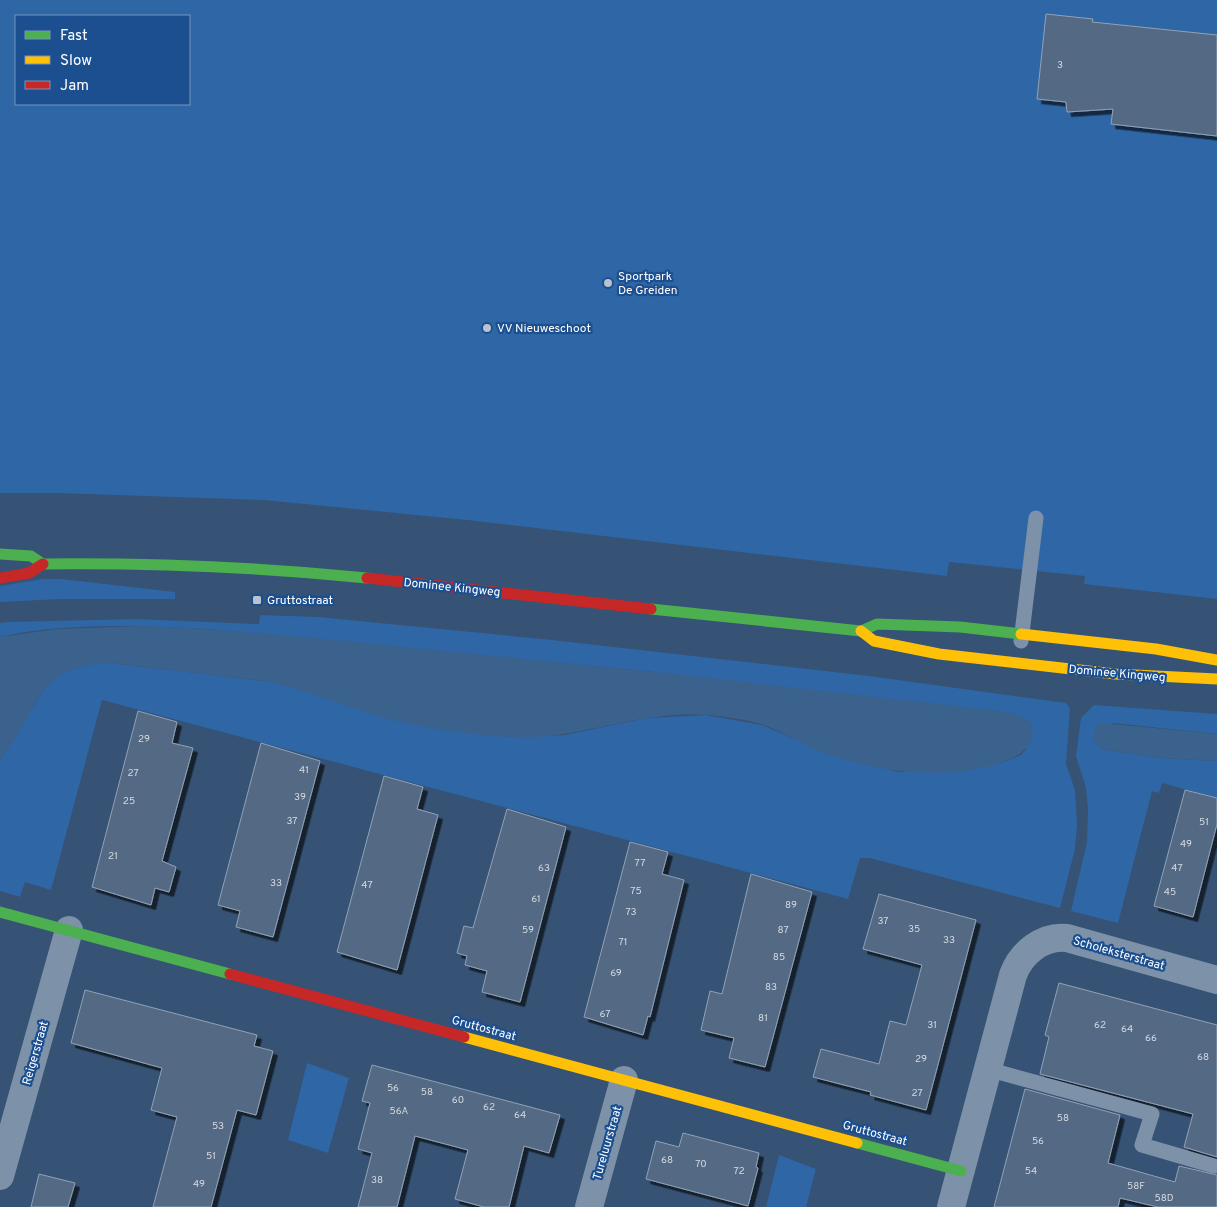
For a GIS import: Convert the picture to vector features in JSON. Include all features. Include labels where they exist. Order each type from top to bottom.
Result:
[{"type":"main road","name":"Dominee Kingweg","points":[[0,554],[31,556],[43,564]]},
{"type":"main road","name":"Dominee Kingweg","points":[[0,578],[29,573],[43,564],[149,563],[290,570],[861,631],[877,624],[942,626],[1156,649],[1217,660]]},
{"type":"main road","name":"Dominee Kingweg","points":[[861,631],[874,642],[939,654],[1115,674],[1217,679]]},
{"type":"main road","name":"Gruttostraat","points":[[0,912],[961,1170]]},
{"type":"street","name":"Reigerstraat","points":[[0,1176],[69,930]]},
{"type":"street","name":"Scholeksterstraat","points":[[951,1207],[1016,968],[1030,950],[1052,938],[1067,938],[1217,980]]},
{"type":"street","name":"Tureluurstraat","points":[[589,1207],[624,1080]]},
{"type":"lane","points":[[1018,662],[1036,518]]},
{"type":"lane","points":[[987,1069],[1152,1114],[1142,1145],[1214,1166]]},
{"type":"shaded area","name":"VV Nieuweschoot","points":[[0,0],[1217,0],[1217,599],[1084,584],[1085,576],[949,562],[947,576],[467,520],[264,500],[57,493],[0,493]]},
{"type":"shaded area","points":[[43,579],[61,579],[175,592],[175,599],[61,599],[0,602],[0,586]]},
{"type":"shaded area","points":[[260,615],[318,617],[552,640],[869,676],[1066,703],[1070,708],[1066,764],[1075,790],[1077,825],[1075,849],[1060,908],[870,858],[860,858],[848,899],[102,700],[51,890],[25,882],[20,897],[0,891],[0,760],[43,691],[54,678],[65,671],[94,663],[110,663],[265,681],[510,737],[565,735],[647,718],[706,715],[762,725],[827,753],[899,772],[1004,762],[1021,755],[1027,748],[708,679],[645,671],[207,629],[130,626],[76,627],[24,632],[0,637],[0,623],[9,622],[137,619],[259,624]]},
{"type":"shaded area","points":[[146,626],[207,629],[346,641],[645,671],[1001,711],[1019,715],[1031,723],[1032,736],[1028,746],[1019,754],[1008,760],[986,767],[940,773],[916,772],[892,770],[846,760],[816,750],[761,724],[728,717],[684,714],[659,716],[536,737],[478,735],[429,728],[398,721],[367,713],[295,688],[265,681],[110,663],[85,666],[66,672],[52,682],[41,694],[13,742],[0,760],[0,637],[57,629]]},
{"type":"shaded area","points":[[1094,705],[1217,714],[1217,734],[1113,723],[1100,749],[1163,758],[1217,761],[1217,798],[1162,783],[1159,793],[1152,791],[1118,923],[1071,911],[1087,842],[1088,809],[1086,788],[1076,756],[1081,718]]},
{"type":"shaded area","points":[[1101,723],[1217,734],[1217,761],[1163,758],[1100,749],[1093,738],[1096,727]]},
{"type":"shaded area","points":[[307,1063],[349,1078],[328,1153],[288,1140]]},
{"type":"shaded area","points":[[779,1155],[816,1169],[806,1207],[766,1207]]},
{"type":"building","points":[[1046,14],[1093,19],[1092,22],[1217,35],[1217,136],[1111,124],[1113,109],[1067,112],[1066,102],[1037,99]]},
{"type":"building","points":[[138,711],[177,722],[172,743],[193,748],[162,861],[176,867],[169,892],[155,888],[151,905],[92,887]]},
{"type":"building","points":[[261,743],[320,761],[273,937],[236,927],[240,911],[218,905]]},
{"type":"building","points":[[384,776],[423,787],[417,809],[438,815],[397,970],[337,952]]},
{"type":"building","points":[[1185,790],[1217,798],[1217,824],[1193,917],[1154,906]]},
{"type":"building","points":[[507,809],[566,827],[520,1002],[482,992],[487,971],[465,965],[467,956],[457,953],[464,926],[473,928]]},
{"type":"building","points":[[630,842],[668,852],[662,874],[684,880],[650,1017],[648,1016],[643,1035],[584,1017]]},
{"type":"building","points":[[751,874],[812,892],[765,1067],[729,1058],[734,1038],[701,1030],[710,991],[722,994]]},
{"type":"building","points":[[879,894],[976,920],[926,1110],[870,1095],[871,1092],[813,1077],[821,1049],[879,1064],[890,1021],[906,1025],[922,965],[863,949]]},
{"type":"building","points":[[1059,983],[1217,1025],[1217,1157],[1184,1147],[1193,1114],[1040,1074],[1049,1037],[1045,1035]]},
{"type":"building","points":[[85,990],[257,1035],[254,1046],[273,1051],[256,1115],[237,1110],[211,1207],[153,1207],[177,1117],[151,1110],[162,1068],[71,1043]]},
{"type":"building","points":[[372,1065],[560,1115],[549,1153],[524,1146],[509,1207],[484,1207],[455,1199],[468,1150],[415,1136],[397,1207],[358,1207],[372,1153],[358,1149],[370,1103],[362,1101]]},
{"type":"building","points":[[1025,1089],[1120,1115],[1108,1163],[1175,1182],[1179,1166],[1217,1175],[1217,1207],[1158,1207],[1120,1198],[1118,1207],[994,1207]]},
{"type":"building","points":[[683,1133],[759,1153],[756,1167],[758,1168],[748,1206],[646,1179],[656,1141],[679,1147]]},
{"type":"building","points":[[39,1174],[75,1183],[68,1207],[31,1207]]},
{"type":"traffic: fast","points":[[0,554],[31,556],[43,564],[205,566],[367,578]]},
{"type":"traffic: fast","points":[[651,609],[861,631],[877,624],[960,627],[1021,634]]},
{"type":"traffic: fast","points":[[0,912],[230,974]]},
{"type":"traffic: fast","points":[[857,1143],[961,1171]]},
{"type":"traffic: slow","points":[[861,631],[874,641],[939,654],[1115,674],[1217,679]]},
{"type":"traffic: slow","points":[[1021,634],[1156,649],[1217,660]]},
{"type":"traffic: slow","points":[[464,1037],[857,1143]]},
{"type":"traffic: jam","points":[[0,578],[29,573],[43,564]]},
{"type":"traffic: jam","points":[[367,578],[651,609]]},
{"type":"traffic: jam","points":[[230,974],[464,1037]]},
{"type":"place","name":"Sportpark De Greiden","points":[[608,283]]},
{"type":"place","name":"VV Nieuweschoot","points":[[487,328]]},
{"type":"place","name":"Gruttostraat","points":[[257,600]]}]
